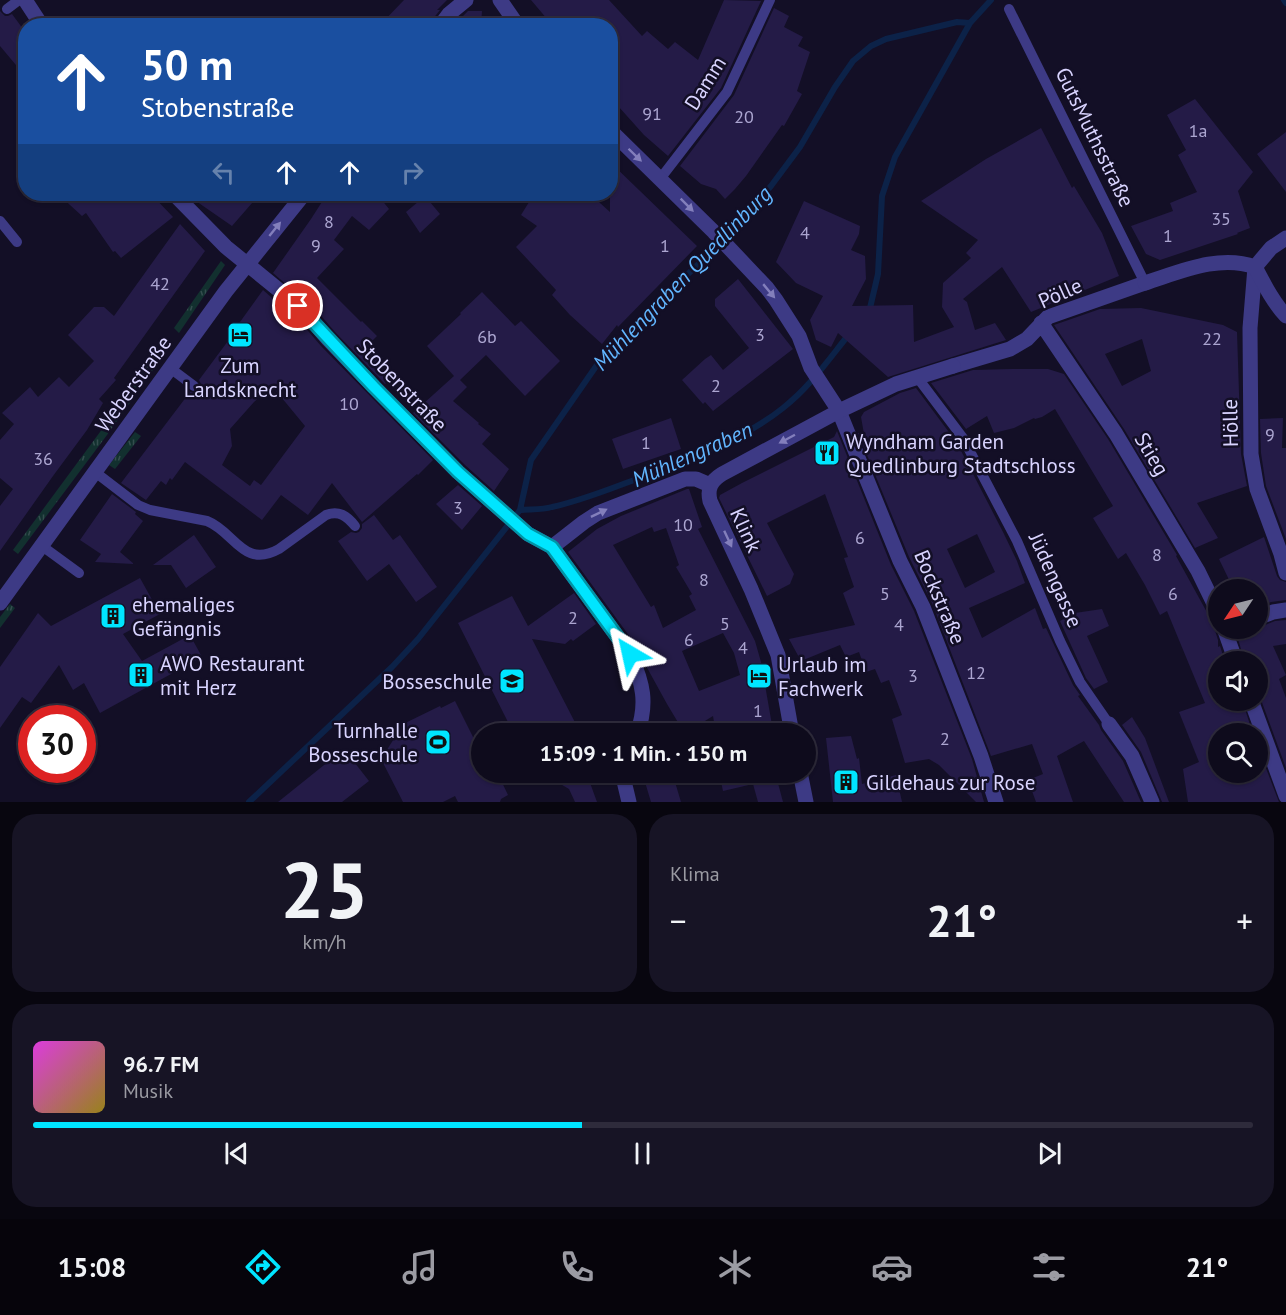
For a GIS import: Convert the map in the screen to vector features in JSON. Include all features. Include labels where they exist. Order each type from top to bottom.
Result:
[{"type":"street","points":[[25,0],[37,18]]},
{"type":"street","points":[[446,18],[466,0]]},
{"type":"street","points":[[500,0],[512,18]]},
{"type":"street","name":"Bockstraße","points":[[618,138],[730,248],[776,300],[800,336],[811,368],[839,411],[900,561],[923,607],[981,756],[996,802]]},
{"type":"street","name":"Stobenstraße","points":[[181,201],[218,239],[310,318],[382,396],[458,472],[528,534],[552,547]]},
{"type":"street","name":"Weberstraße","points":[[0,603],[247,264],[298,201]]},
{"type":"street","points":[[1286,238],[1271,248],[1255,267],[1286,316]]},
{"type":"street","name":"Pölle","points":[[839,411],[896,384],[1010,349],[1027,339],[1048,318],[1145,283],[1208,264],[1240,262],[1255,267]]},
{"type":"street","name":"Hölle","points":[[1255,267],[1250,328],[1251,454],[1259,495],[1286,573]]},
{"type":"street","name":"Stieg","points":[[1041,323],[1116,434],[1208,592]]},
{"type":"street","points":[[641,723],[644,704],[640,680],[630,654],[552,547],[591,517],[608,508],[685,479],[696,479],[710,485],[722,474],[839,411]]},
{"type":"street","name":"Klink","points":[[710,485],[710,501],[751,589],[777,655],[790,723]]},
{"type":"street","points":[[1268,614],[1286,610]]},
{"type":"street","points":[[1255,711],[1286,796]]},
{"type":"street","name":"Jüdengasse","points":[[1109,724],[1132,756],[1152,802]]},
{"type":"street","points":[[624,783],[629,802]]},
{"type":"street","points":[[802,783],[806,802]]},
{"type":"lane","points":[[7,9],[19,0]]},
{"type":"lane","name":"Damm","points":[[660,179],[727,92],[770,0]]},
{"type":"lane","name":"GutsMuthsstraße","points":[[1009,9],[1145,283]]},
{"type":"lane","points":[[0,221],[18,242]]},
{"type":"lane","points":[[170,368],[194,386]]},
{"type":"lane","name":"Jüdengasse","points":[[916,377],[963,438],[1017,541],[1080,682],[1109,724]]},
{"type":"lane","points":[[95,472],[138,505],[150,510],[216,524],[239,547],[260,555],[279,549],[332,513],[346,516],[355,525]]},
{"type":"lane","points":[[42,546],[79,573]]},
{"type":"green space","points":[[221,261],[225,265],[179,333],[174,328]]},
{"type":"green space","points":[[163,343],[169,348],[18,554],[13,550]]},
{"type":"green space","points":[[135,432],[141,436],[115,469],[109,465]]},
{"type":"green space","points":[[10,604],[15,608],[0,628],[0,617]]},
{"type":"building","points":[[404,0],[447,0],[437,10],[440,10],[434,18],[387,18]]},
{"type":"building","points":[[531,0],[609,0],[642,36],[647,31],[668,49],[675,42],[698,60],[724,0],[761,1],[721,88],[668,156],[644,135],[618,106],[618,18],[546,18]]},
{"type":"building","points":[[774,8],[789,16],[784,27],[803,37],[798,46],[810,52],[797,91],[802,94],[784,126],[782,125],[746,176],[725,199],[716,189],[701,184],[680,166],[734,95]]},
{"type":"building","points":[[0,11],[5,16],[12,14],[18,22],[18,67],[0,46]]},
{"type":"building","points":[[468,11],[482,11],[482,18],[461,18]]},
{"type":"building","points":[[1195,99],[1253,172],[1238,191],[1250,228],[1160,260],[1146,254],[1131,226],[1173,211],[1170,203],[1197,192],[1178,155],[1186,150],[1167,115]]},
{"type":"building","points":[[1041,128],[1072,188],[1074,186],[1102,233],[1119,276],[1031,312],[1002,267],[963,299],[967,302],[975,330],[995,323],[1006,340],[888,377],[838,333],[831,347],[816,340],[810,320],[823,296],[796,283],[776,262],[804,201],[860,226],[859,234],[851,250],[865,256],[866,279],[852,306],[913,305],[914,342],[954,327],[942,307],[943,283],[971,258],[966,253],[978,240],[921,201],[986,159]]},
{"type":"building","points":[[1286,132],[1286,192],[1257,154]]},
{"type":"building","points":[[618,170],[697,246],[618,327],[617,325],[602,344],[552,295],[556,290],[516,247],[537,226],[521,215],[530,201],[598,201],[610,212],[610,201],[618,201]]},
{"type":"building","points":[[66,201],[158,201],[173,217],[121,258],[115,251],[113,252],[86,213],[82,216]]},
{"type":"building","points":[[196,201],[254,201],[232,226]]},
{"type":"building","points":[[323,201],[383,201],[389,209],[369,230],[352,216],[334,240],[344,249],[317,278],[377,336],[369,344],[383,358],[378,363],[392,378],[385,384],[317,311],[273,273]]},
{"type":"building","points":[[419,201],[429,201],[440,214],[420,233],[406,212]]},
{"type":"building","points":[[180,224],[205,251],[114,378],[116,380],[99,399],[103,403],[87,430],[0,551],[0,506],[13,489],[0,478],[0,440],[14,424],[2,413],[30,387],[38,397],[59,377],[69,387],[94,361],[68,335],[94,307],[104,307],[114,316]]},
{"type":"building","points":[[738,279],[793,349],[713,411],[705,402],[703,404],[682,380],[711,355],[723,370],[749,348],[715,306],[715,299]]},
{"type":"building","points":[[263,290],[303,325],[433,460],[362,522],[332,483],[308,515],[281,495],[262,520],[185,462],[172,480],[170,478],[166,485],[161,481],[146,500],[121,483],[190,392],[196,393],[200,390],[199,380]],"holes":[[[272,386],[305,426],[261,485],[254,480],[250,486],[222,465],[232,446],[230,429]]]},
{"type":"building","points":[[482,292],[515,326],[521,321],[560,361],[525,396],[486,355],[460,380],[467,387],[453,401],[491,434],[482,444],[509,469],[494,491],[413,413],[454,376],[427,346]]},
{"type":"building","points":[[1141,308],[1223,325],[1237,332],[1241,454],[1247,486],[1197,503],[1218,538],[1195,548],[1124,429],[1054,325],[1100,309]],"holes":[[[1142,339],[1151,371],[1122,386],[1105,354]]]},
{"type":"building","points":[[1048,369],[1064,374],[1108,439],[1177,555],[1208,614],[1208,639],[1218,639],[1218,647],[1220,646],[1222,651],[1208,651],[1208,711],[1246,711],[1249,723],[1208,723],[1208,783],[1268,783],[1268,774],[1279,802],[1188,802],[1183,769],[1199,762],[1179,712],[1205,703],[1167,611],[1160,615],[1126,553],[1118,559],[1093,518],[1113,506],[1055,409],[1042,417],[994,433],[987,416],[966,429],[931,383],[973,370]]},
{"type":"building","points":[[916,388],[957,443],[1003,532],[1025,583],[969,608],[982,638],[1035,608],[1043,629],[1046,628],[1080,695],[1078,696],[1123,761],[1141,802],[1124,802],[1084,741],[1057,756],[1073,802],[1036,802],[1028,780],[1043,774],[1032,744],[991,756],[932,603],[909,557],[858,433],[864,434],[861,417],[864,412],[900,393]],"holes":[[[977,534],[995,572],[965,588],[947,549]]]},
{"type":"building","points":[[671,418],[681,449],[623,469],[612,439]]},
{"type":"building","points":[[1283,418],[1282,448],[1286,448],[1286,539],[1266,486],[1261,453],[1260,419]]},
{"type":"building","points":[[837,431],[891,565],[914,611],[972,759],[984,802],[976,802],[939,765],[929,759],[905,763],[892,719],[902,715],[889,680],[881,683],[875,669],[866,672],[859,652],[846,657],[840,645],[801,661],[789,639],[855,625],[843,593],[854,587],[844,558],[848,557],[825,494],[767,523],[794,574],[790,584],[767,596],[719,498],[720,495],[742,483],[834,437]]},
{"type":"building","points":[[458,485],[482,506],[462,530],[436,504]]},
{"type":"building","points":[[689,489],[702,527],[698,529],[755,641],[772,723],[714,723],[713,716],[702,723],[678,723],[638,648],[568,552],[597,529],[621,516]],"holes":[[[652,527],[654,532],[666,528],[679,565],[676,567],[692,594],[689,596],[696,610],[663,628],[654,605],[651,607],[613,545]],[[723,633],[734,653],[740,675],[699,691],[682,651]]]},
{"type":"building","points":[[112,494],[136,512],[135,514],[143,521],[120,552],[134,564],[95,562],[101,554],[80,540]]},
{"type":"building","points":[[374,515],[393,540],[400,535],[437,587],[416,602],[389,564],[367,581],[338,541],[351,532],[359,532],[362,524]]},
{"type":"building","points":[[194,535],[216,567],[186,588],[171,565],[153,565]]},
{"type":"building","points":[[1264,537],[1277,576],[1286,582],[1286,600],[1268,603],[1268,579],[1229,579],[1219,559]]},
{"type":"building","points":[[140,578],[160,614],[123,634],[142,661],[190,635],[202,657],[100,713],[84,683],[73,690],[59,665],[31,703],[22,697],[0,728],[0,667],[38,613],[51,626]]},
{"type":"building","name":"Bosseschule","points":[[574,593],[596,624],[573,641],[571,639],[565,644],[532,639],[575,723],[508,723],[458,623],[512,596],[528,626]]},
{"type":"building","points":[[1102,609],[1109,626],[1087,636],[1108,682],[1094,689],[1086,678],[1060,621],[1075,613]]},
{"type":"building","points":[[1286,620],[1286,644],[1273,646],[1286,675],[1279,679],[1286,698],[1286,768],[1265,711],[1268,711],[1268,651],[1242,651],[1238,639],[1268,639],[1268,624]]},
{"type":"building","name":"Turnhalle Bosseschule","points":[[455,701],[471,733],[471,783],[502,783],[508,795],[500,802],[458,802],[455,796],[443,802],[403,802],[381,759],[397,734],[397,727],[440,706],[441,708]]},
{"type":"building","points":[[1132,717],[1145,738],[1169,802],[1162,802],[1141,752],[1122,725]]},
{"type":"building","points":[[851,736],[857,759],[859,758],[862,784],[896,775],[902,802],[833,802],[826,738]]},
{"type":"building","points":[[344,749],[369,781],[342,802],[278,802]]},
{"type":"building","points":[[559,783],[590,783],[597,802],[575,802],[569,789]]},
{"type":"building","points":[[645,783],[675,783],[681,802],[651,802]]},
{"type":"building","points":[[721,783],[778,783],[783,802],[758,802],[753,784],[723,791]]},
{"type":"waterway","name":"Mühlengraben","points":[[868,311],[878,274],[882,196],[895,157],[970,23],[991,0]]},
{"type":"waterway","name":"Mühlengraben Quedlinburg","points":[[249,802],[392,667],[418,639],[520,510],[531,460],[599,362],[721,243],[771,186],[800,147],[853,61],[871,46],[886,39],[957,22],[970,23]]},
{"type":"waterway","name":"Mühlengraben","points":[[520,510],[548,508],[573,502],[692,458],[731,440],[767,420],[802,391],[850,333]]},
{"type":"place","name":"Zum Landsknecht","points":[[240,335]]},
{"type":"place","name":"Wyndham Garden Quedlinburg Stadtschloss","points":[[827,453]]},
{"type":"place","name":"ehemaliges Gefängnis","points":[[113,616]]},
{"type":"place","name":"AWO Restaurant mit Herz","points":[[141,675]]},
{"type":"place","name":"Urlaub im Fachwerk","points":[[759,676]]},
{"type":"place","name":"Bosseschule","points":[[512,681]]},
{"type":"place","name":"Turnhalle Bosseschule","points":[[438,742]]},
{"type":"place","name":"Gildehaus zur Rose","points":[[846,782]]},
{"type":"route","points":[[298,306],[458,472],[528,534],[552,547],[630,654]]}]
